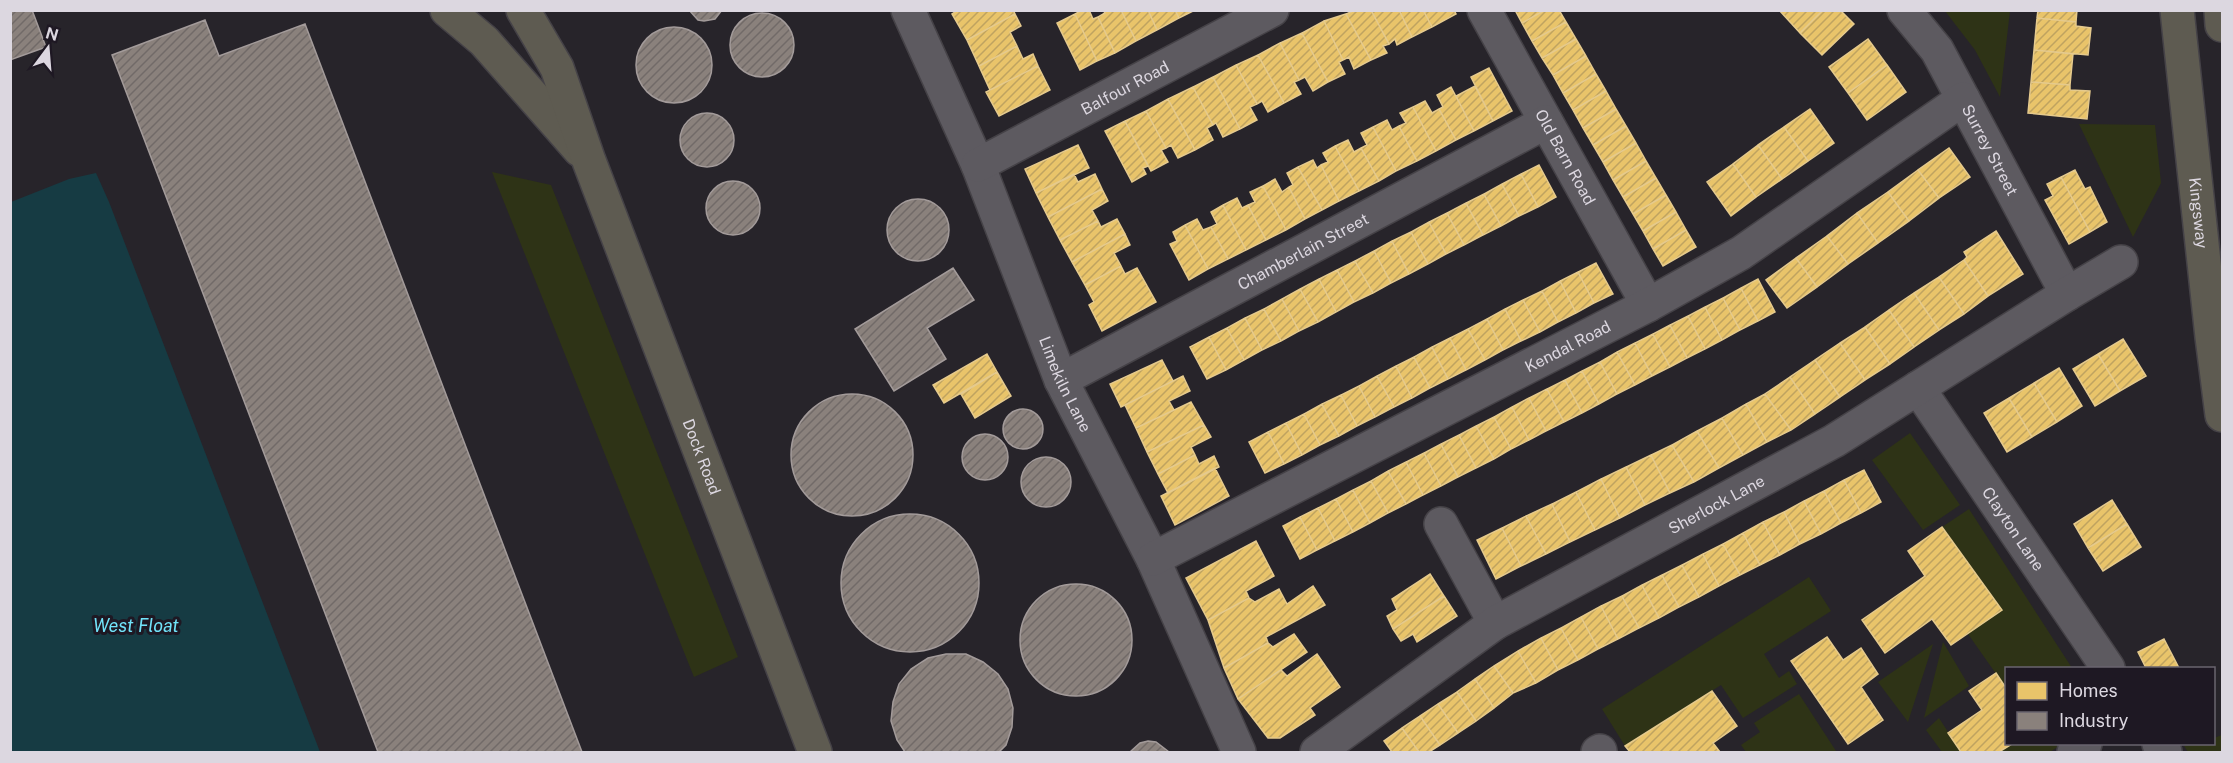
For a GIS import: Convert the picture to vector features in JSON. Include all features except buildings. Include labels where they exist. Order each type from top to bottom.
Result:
[{"type":"highway","name":"Dock Road","points":[[447,10],[484,41],[589,161]]},
{"type":"highway","name":"Dock Road","points":[[523,10],[557,68],[589,161],[815,753]]},
{"type":"highway","name":"Kingsway","points":[[2177,10],[2212,338],[2223,415]]},
{"type":"highway","points":[[2221,10],[2223,25]]},
{"type":"street","name":"Limekiln Lane","points":[[908,10],[978,165],[1060,380],[1153,559],[1239,753]]},
{"type":"street","name":"Balfour Road","points":[[978,165],[1272,10]]},
{"type":"street","name":"Old Barn Road","points":[[1484,10],[1648,305]]},
{"type":"street","name":"Surrey Street","points":[[1904,10],[1937,50],[2067,294]]},
{"type":"street","name":"Kendal Road","points":[[1153,559],[1648,305],[1741,253],[1963,99]]},
{"type":"street","name":"Chamberlain Street","points":[[1060,380],[1546,122]]},
{"type":"street","name":"Sherlock Lane","points":[[1317,753],[1495,623],[1834,441],[2121,262]]},
{"type":"street","name":"Clayton Lane","points":[[1918,388],[2107,667]]},
{"type":"street","points":[[1442,524],[1495,623]]},
{"type":"green space","points":[[1945,11],[2010,11],[2000,97],[1975,50]]},
{"type":"green space","points":[[2079,124],[2155,125],[2161,183],[2133,237]]},
{"type":"green space","points":[[492,172],[551,185],[738,657],[694,677]]},
{"type":"green space","points":[[1910,433],[1960,505],[1923,530],[1872,460]]},
{"type":"green space","points":[[1969,509],[2071,667],[2005,667],[2005,687],[1968,634],[2001,610],[1942,527]]},
{"type":"green space","points":[[1809,577],[1831,611],[1764,654],[1779,678],[1789,671],[1797,684],[1743,718],[1721,685],[1625,746],[1602,709]]},
{"type":"green space","points":[[1943,642],[1969,686],[1924,718]]},
{"type":"green space","points":[[1933,644],[1908,722],[1878,682]]},
{"type":"green space","points":[[1799,694],[1836,751],[1746,752],[1741,745],[1760,732],[1754,723]]},
{"type":"green space","points":[[1939,718],[1961,752],[1942,752],[1926,730]]},
{"type":"green space","points":[[2222,735],[2222,752],[2188,752],[2184,746],[2215,745],[2215,738]]},
{"type":"green space","points":[[2010,745],[2060,745],[2050,752],[1999,752]]},
{"type":"water","name":"West Float","points":[[96,173],[320,752],[11,752],[11,202],[69,179]]}]
